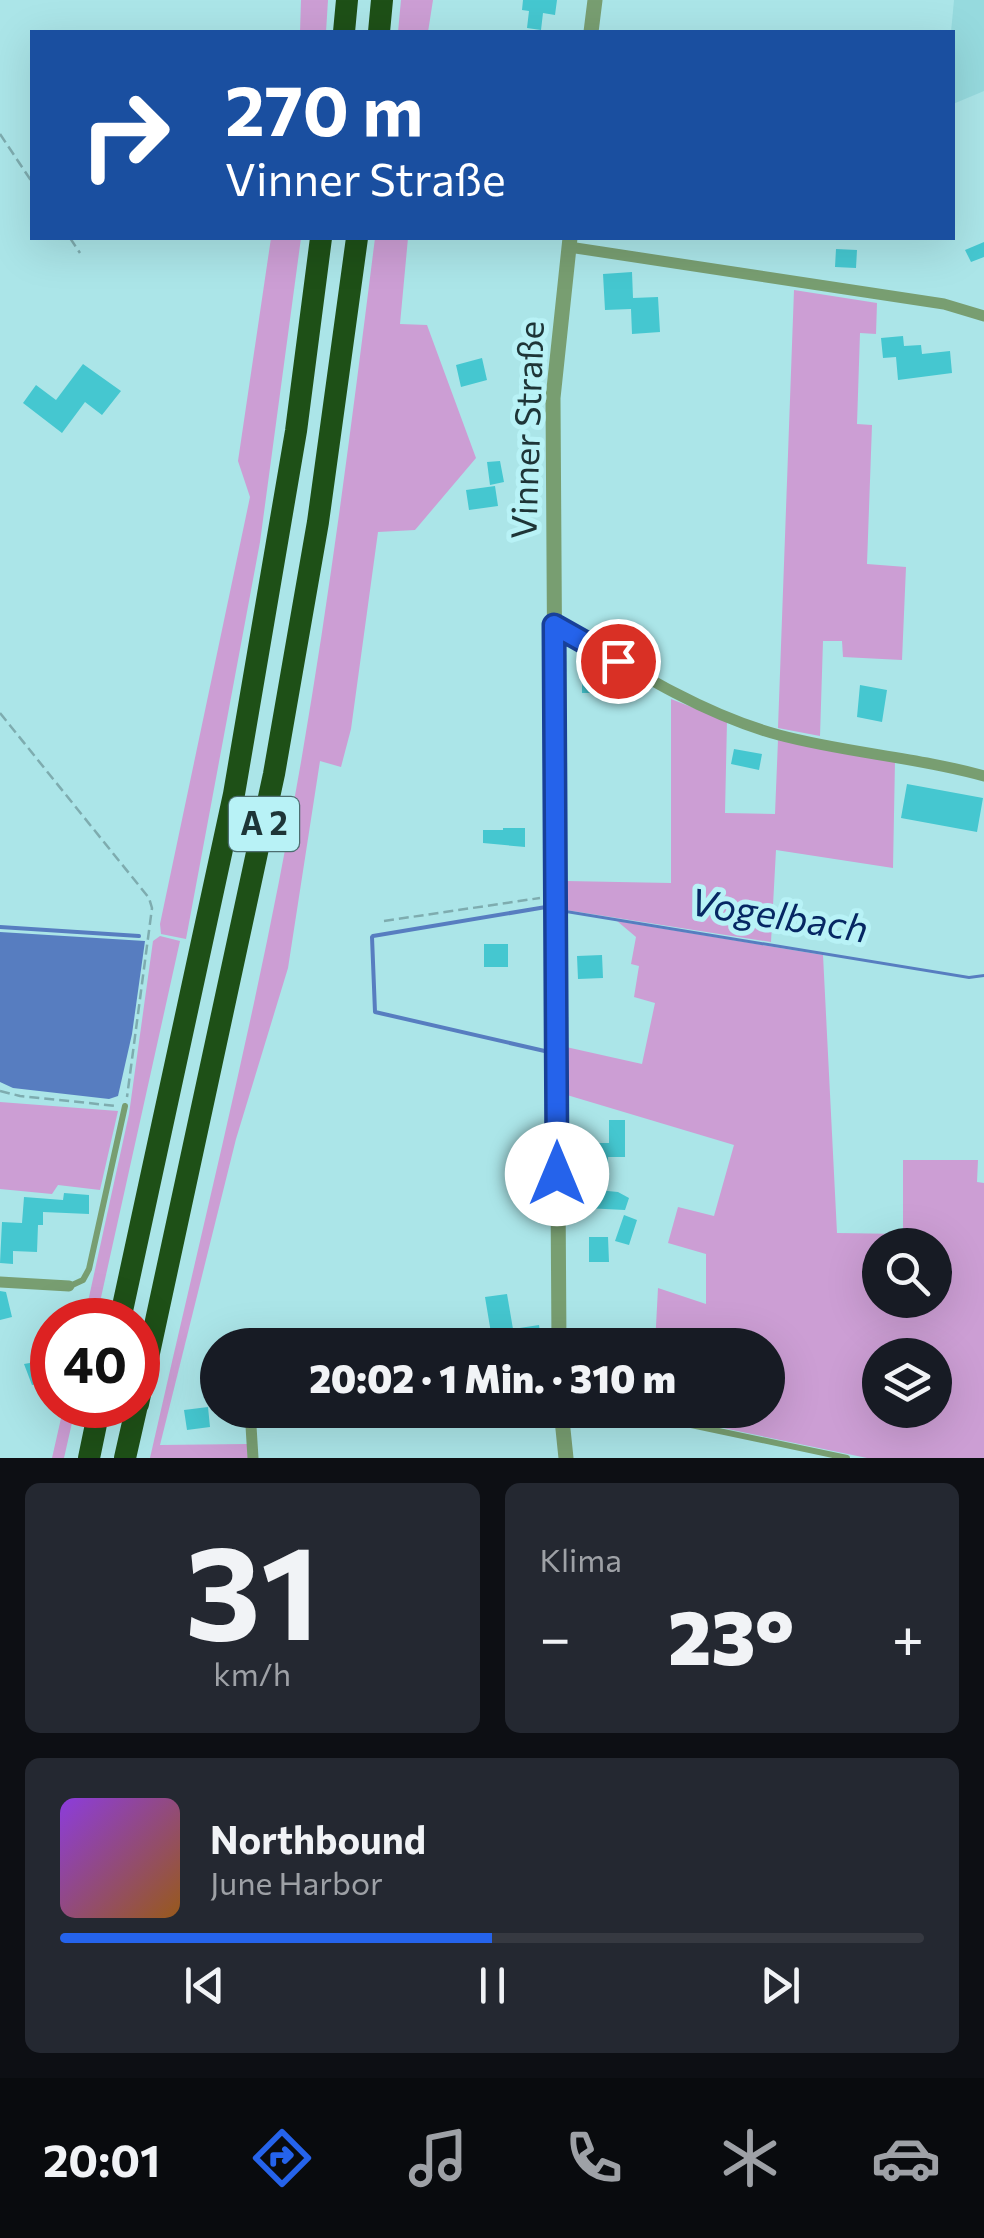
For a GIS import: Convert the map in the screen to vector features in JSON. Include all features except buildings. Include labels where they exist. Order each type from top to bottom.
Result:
[{"type":"highway","points":[[344,30],[347,0]]},
{"type":"highway","points":[[380,30],[382,0]]},
{"type":"highway","name":"A 2","points":[[125,1298],[231,812],[284,504],[321,240]]},
{"type":"highway","name":"A 2","points":[[160,1298],[274,774],[318,522],[356,240]]},
{"type":"highway","points":[[88,1458],[95,1428]]},
{"type":"highway","name":"A 2","points":[[125,1458],[132,1428]]},
{"type":"street","points":[[591,30],[594,0]]},
{"type":"street","points":[[569,242],[944,304],[984,316]]},
{"type":"street","name":"Vinner Straße","points":[[558,1328],[554,371],[569,242]]},
{"type":"street","points":[[554,625],[672,694],[779,735],[936,762],[984,776]]},
{"type":"street","points":[[0,1282],[69,1286]]},
{"type":"street","points":[[251,1428],[253,1458]]},
{"type":"street","points":[[563,1428],[566,1458]]},
{"type":"lane","points":[[69,1286],[83,1280],[89,1269],[125,1106]]},
{"type":"lane","points":[[705,1428],[847,1458]]},
{"type":"path","points":[[0,134],[30,179]]},
{"type":"path","points":[[71,240],[80,253]]},
{"type":"path","points":[[0,713],[149,898],[152,908],[125,1106],[0,1091]]},
{"type":"path","points":[[384,921],[556,896]]},
{"type":"shaded area","points":[[301,0],[328,0],[326,30],[300,30]]},
{"type":"shaded area","points":[[401,0],[433,0],[428,30],[398,30]]},
{"type":"shaded area","points":[[954,0],[984,0],[984,91],[955,103],[955,30],[951,30]]},
{"type":"shaded area","points":[[271,240],[301,240],[260,542],[186,939],[161,934],[160,924],[250,497],[238,461]]},
{"type":"shaded area","points":[[375,240],[408,240],[400,324],[427,325],[476,458],[415,530],[378,532],[351,729],[341,767],[320,761],[288,968],[236,1139],[160,1445],[247,1444],[248,1458],[150,1458],[160,1428],[285,850],[332,566]]},
{"type":"shaded area","points":[[794,290],[877,303],[876,334],[860,333],[857,424],[872,425],[867,564],[906,567],[902,660],[843,657],[842,641],[823,641],[820,736],[778,728]]},
{"type":"shaded area","points":[[671,699],[727,721],[725,813],[775,814],[778,740],[895,761],[893,868],[776,850],[771,942],[566,910],[566,881],[671,883]]},
{"type":"shaded area","points":[[617,921],[823,955],[837,1233],[862,1233],[862,1318],[952,1318],[952,1228],[903,1228],[903,1160],[978,1160],[977,1182],[984,1183],[984,1458],[867,1458],[723,1428],[785,1428],[785,1328],[656,1328],[658,1288],[706,1304],[706,1254],[668,1243],[678,1207],[714,1216],[734,1145],[567,1095],[566,1047],[642,1064],[655,1003],[634,997],[639,966],[631,964],[636,937]]},
{"type":"shaded area","points":[[160,936],[180,941],[101,1298],[89,1298],[129,1114],[153,941]]},
{"type":"shaded area","points":[[0,1102],[118,1111],[100,1190],[58,1185],[52,1194],[0,1189]]},
{"type":"shaded area","points":[[59,1428],[71,1428],[64,1458],[52,1458]]},
{"type":"water","points":[[566,910],[969,976],[984,974],[984,977],[969,979]]},
{"type":"water","points":[[0,932],[145,941],[132,1034],[118,1096],[109,1099],[13,1088],[0,1082]]},
{"type":"waterway","name":"Vogelbach","points":[[373,936],[546,907]]},
{"type":"waterway","name":"Vogelbach","points":[[0,927],[139,936]]},
{"type":"waterway","points":[[372,937],[375,1012],[549,1052]]},
{"type":"route","points":[[557,1174],[554,625],[618,661]]}]
